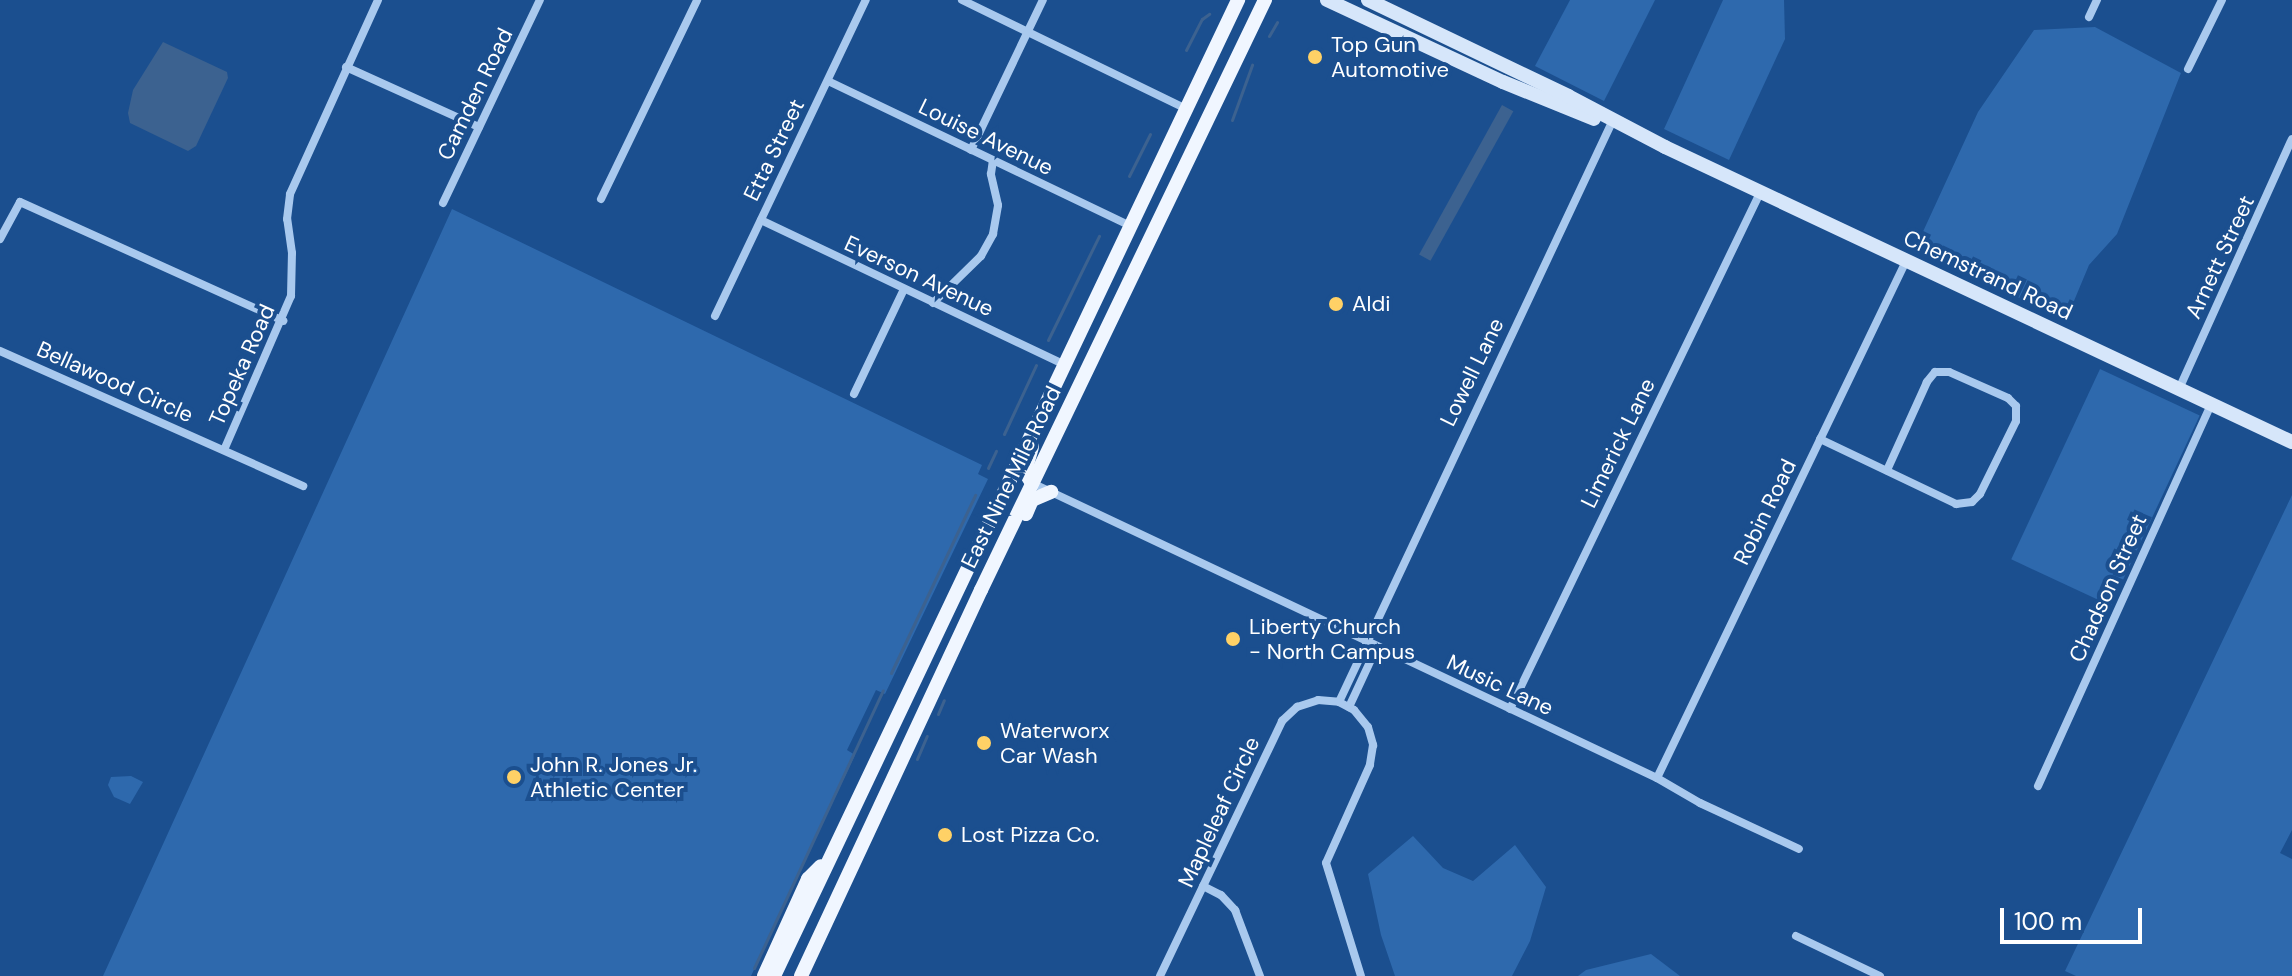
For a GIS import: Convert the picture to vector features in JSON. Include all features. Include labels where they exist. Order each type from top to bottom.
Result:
[{"type":"main road","name":"East Nine Mile Road","points":[[774,976],[1238,0]]},
{"type":"main road","points":[[1182,172],[1188,138],[1256,0]]},
{"type":"main road","name":"East Nine Mile Road","points":[[801,976],[981,590],[1265,0]]},
{"type":"main road","points":[[1129,281],[1146,263],[1273,0]]},
{"type":"main road","points":[[1120,300],[1135,249],[1130,226]]},
{"type":"main road","points":[[1049,448],[1064,434],[1115,329],[1122,322]]},
{"type":"main road","points":[[1032,483],[1025,472],[1026,458],[1063,381],[1063,364]]},
{"type":"main road","points":[[981,590],[1004,559],[1032,500],[1051,492]]},
{"type":"main road","points":[[910,740],[900,732],[899,725],[922,676],[943,616]]},
{"type":"main road","points":[[783,976],[869,790],[872,766]]},
{"type":"main road","points":[[764,976],[808,879],[830,857]]},
{"type":"street","name":"Topeka Road","points":[[224,450],[283,321],[293,277],[287,219],[290,194],[378,0]]},
{"type":"street","name":"Camden Road","points":[[443,203],[540,0]]},
{"type":"street","points":[[601,199],[697,0]]},
{"type":"street","name":"Etta Street","points":[[715,316],[866,0]]},
{"type":"street","points":[[962,0],[1186,109]]},
{"type":"street","points":[[971,150],[1043,0]]},
{"type":"street","name":"Chemstrand Road","points":[[1327,0],[1503,82],[1611,122]]},
{"type":"street","name":"Chemstrand Road","points":[[1368,0],[1611,122],[2292,442]]},
{"type":"street","points":[[2089,17],[2097,0]]},
{"type":"street","points":[[2188,69],[2222,0]]},
{"type":"street","points":[[346,67],[479,127]]},
{"type":"street","name":"Louise Avenue","points":[[828,81],[1130,226]]},
{"type":"street","name":"Lowell Lane","points":[[1365,641],[1611,122]]},
{"type":"street","name":"Arnett Street","points":[[2179,389],[2292,139]]},
{"type":"street","points":[[933,303],[981,256],[993,234],[998,205],[991,174],[993,160]]},
{"type":"street","name":"Limerick Lane","points":[[1510,709],[1760,193]]},
{"type":"street","points":[[0,239],[20,202],[283,321]]},
{"type":"street","name":"Everson Avenue","points":[[761,220],[1063,364]]},
{"type":"street","name":"Robin Road","points":[[1657,778],[1906,261]]},
{"type":"street","points":[[854,394],[904,289]]},
{"type":"street","name":"Bellawood Circle","points":[[0,351],[303,486]]},
{"type":"street","points":[[1820,439],[1956,504],[1972,502],[1980,494],[2016,421],[2016,406],[2008,398],[1949,372],[1935,372],[1927,382],[1887,470]]},
{"type":"street","name":"Chadson Street","points":[[2038,786],[2211,404]]},
{"type":"street","name":"Music Lane","points":[[1011,473],[1657,778],[1726,817],[1799,849]]},
{"type":"street","points":[[1361,976],[1326,863],[1372,754],[1368,727],[1349,707],[1339,702],[1365,641]]},
{"type":"street","points":[[1349,707],[1377,647]]},
{"type":"street","name":"Mapleleaf Circle","points":[[1160,976],[1282,721],[1307,702],[1339,702]]},
{"type":"street","points":[[1203,886],[1221,895],[1235,910],[1260,976]]},
{"type":"street","points":[[1796,936],[1880,976]]},
{"type":"shaded area","points":[[1570,0],[1655,0],[1604,101],[1535,66]]},
{"type":"shaded area","points":[[1723,0],[1784,0],[1785,39],[1729,160],[1664,129]]},
{"type":"shaded area","points":[[2095,27],[2181,73],[2117,234],[2089,265],[2066,320],[1915,249],[1978,112],[2034,30]]},
{"type":"shaded area","points":[[163,42],[227,72],[228,78],[196,146],[188,151],[130,123],[128,113],[133,90]]},
{"type":"shaded area","points":[[1502,105],[1513,111],[1430,261],[1419,255]]},
{"type":"shaded area","name":"John R. Jones Jr. Athletic Center","points":[[452,209],[982,465],[978,474],[988,479],[885,694],[876,690],[847,750],[855,755],[751,976],[103,976]]},
{"type":"shaded area","points":[[2100,369],[2200,415],[2111,606],[2011,559]]},
{"type":"shaded area","points":[[2292,495],[2292,830],[2280,853],[2292,859],[2292,976],[2076,976],[2065,971]]},
{"type":"shaded area","points":[[131,776],[143,782],[130,804],[114,797],[108,785],[111,777]]},
{"type":"shaded area","points":[[1413,836],[1443,868],[1473,881],[1515,845],[1546,887],[1530,941],[1512,976],[1395,976],[1381,935],[1368,874]]},
{"type":"shaded area","points":[[1651,954],[1680,976],[1578,976],[1586,970]]},
{"type":"waterway","points":[[1186,50],[1202,19],[1209,14]]},
{"type":"waterway","points":[[1269,36],[1277,22]]},
{"type":"waterway","points":[[1232,120],[1252,65]]},
{"type":"waterway","points":[[1129,176],[1150,134]]},
{"type":"waterway","points":[[1048,340],[1099,236]]},
{"type":"waterway","points":[[1004,434],[1036,365]]},
{"type":"waterway","points":[[988,468],[996,451]]},
{"type":"waterway","points":[[891,673],[975,495]]},
{"type":"waterway","points":[[754,968],[883,690]]},
{"type":"waterway","points":[[938,714],[944,700]]},
{"type":"waterway","points":[[917,759],[927,736]]},
{"type":"place","name":"Top Gun Automotive","points":[[1315,57]]},
{"type":"place","name":"Aldi","points":[[1336,304]]},
{"type":"place","name":"Liberty Church - North Campus","points":[[1233,639]]},
{"type":"place","name":"Waterworx Car Wash","points":[[984,743]]},
{"type":"place","name":"John R. Jones Jr. Athletic Center","points":[[514,777]]},
{"type":"place","name":"Lost Pizza Co.","points":[[945,835]]}]
